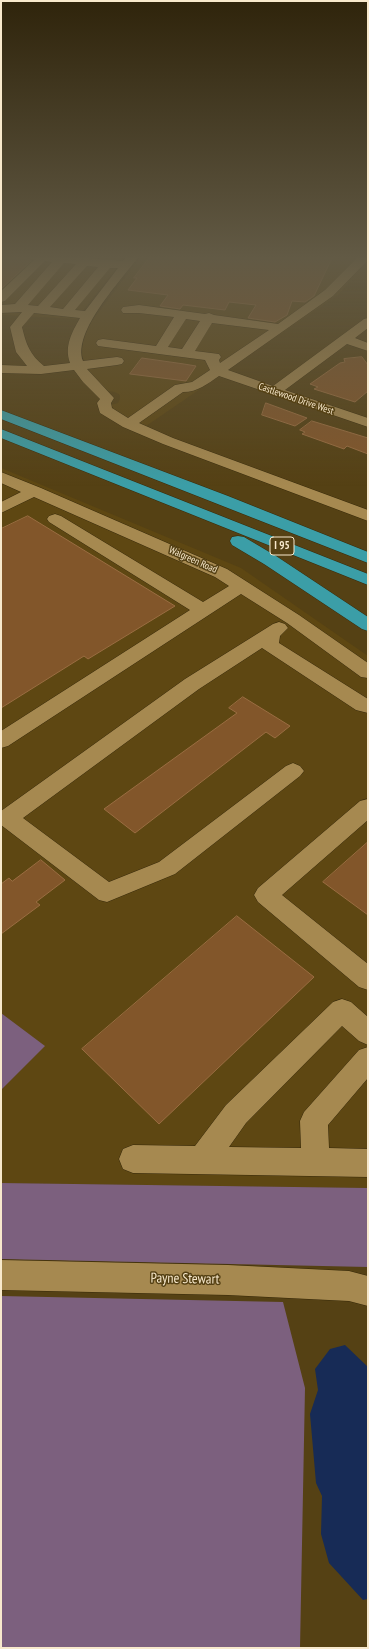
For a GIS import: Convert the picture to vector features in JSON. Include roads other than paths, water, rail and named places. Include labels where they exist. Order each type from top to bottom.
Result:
[{"type":"highway","name":"I 95","points":[[1,414],[222,499],[368,558]]},
{"type":"highway","name":"I 95","points":[[1,433],[368,580]]},
{"type":"highway","points":[[98,473],[222,532],[270,560],[368,625]]},
{"type":"highway","points":[[222,499],[368,545]]},
{"type":"street","points":[[17,333],[21,349],[29,362],[41,370]]},
{"type":"street","points":[[78,333],[74,344],[74,353],[79,367],[96,388],[107,398],[104,403],[105,410],[128,424],[168,441],[368,516]]},
{"type":"street","points":[[160,350],[171,333]]},
{"type":"street","points":[[186,354],[199,333]]},
{"type":"street","points":[[128,424],[180,388],[190,388],[221,373],[274,333]]},
{"type":"street","points":[[274,391],[353,333]]},
{"type":"street","points":[[345,339],[368,347]]},
{"type":"street","points":[[103,342],[214,357],[212,360],[214,366],[221,373]]},
{"type":"street","points":[[111,376],[110,373],[128,346]]},
{"type":"street","points":[[1,369],[41,370],[79,367],[118,361]]},
{"type":"street","name":"Castlewood Drive West","points":[[221,373],[368,423]]},
{"type":"street","name":"Walgreen Road","points":[[1,477],[205,564],[242,585],[368,672]]},
{"type":"street","points":[[1,508],[35,491]]},
{"type":"street","points":[[77,509],[50,522],[203,610]]},
{"type":"street","points":[[1,741],[242,585]]},
{"type":"street","points":[[293,619],[192,684],[7,818],[107,893],[167,868],[294,770]]},
{"type":"street","points":[[271,634],[268,645],[364,705],[368,706]]},
{"type":"street","points":[[368,807],[266,895],[368,979]]},
{"type":"street","points":[[201,1160],[236,1114],[342,1010],[368,1033]]},
{"type":"street","points":[[316,1162],[314,1121],[368,1059]]},
{"type":"street","points":[[132,1159],[368,1163]]},
{"type":"street","name":"Payne Stewart","points":[[1,1275],[228,1280],[349,1286],[368,1291]]},
{"type":"water","points":[[345,1345],[368,1367],[368,1599],[363,1600],[329,1563],[321,1534],[322,1496],[316,1483],[310,1414],[318,1390],[315,1369],[330,1349]]}]
